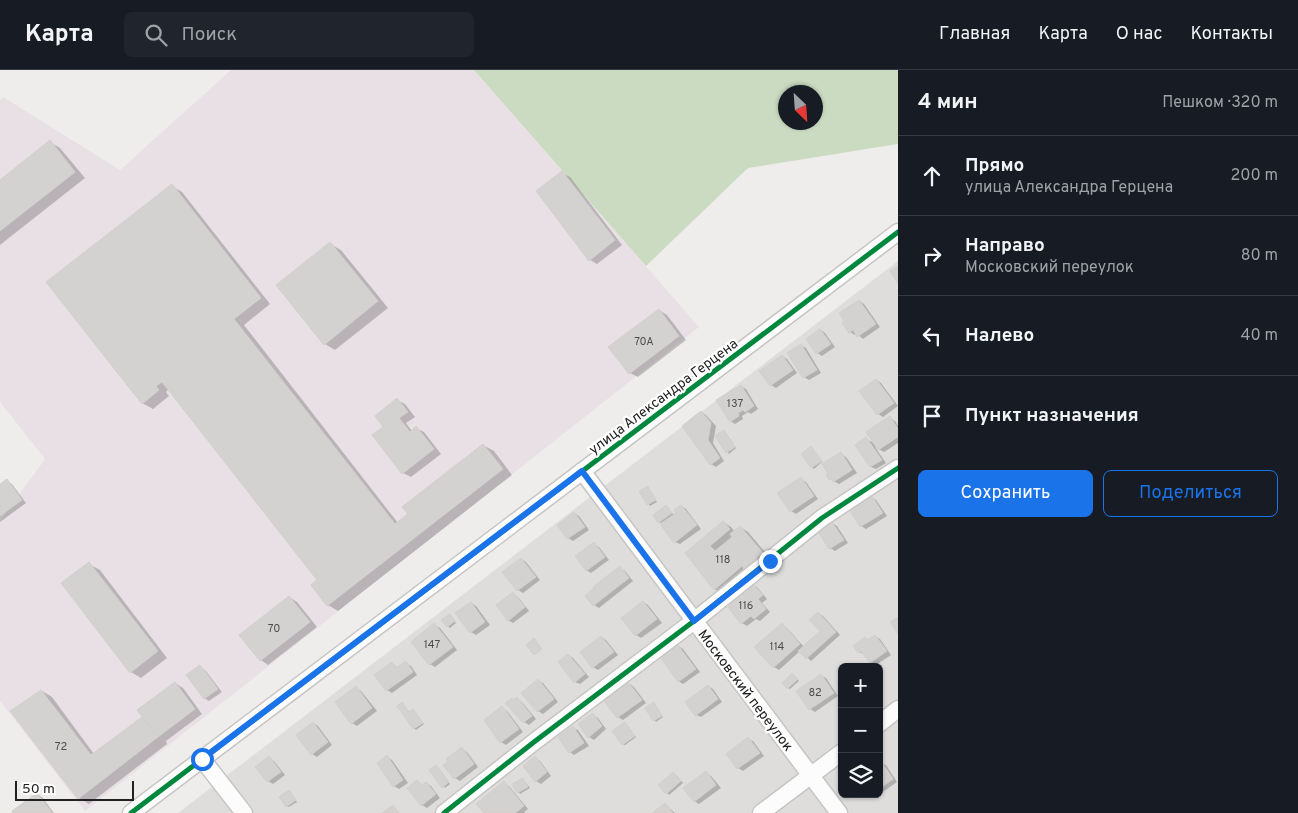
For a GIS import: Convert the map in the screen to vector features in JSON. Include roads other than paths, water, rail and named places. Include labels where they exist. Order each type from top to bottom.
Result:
[{"type":"street","name":"улица Александра Герцена","points":[[131,813],[898,232]]},
{"type":"street","points":[[444,813],[694,621],[822,518],[898,468]]},
{"type":"street","name":"Московский переулок","points":[[582,471],[839,813]]},
{"type":"street","points":[[883,721],[898,709]]},
{"type":"street","points":[[761,813],[841,753]]},
{"type":"street","points":[[202,759],[244,813]]}]
